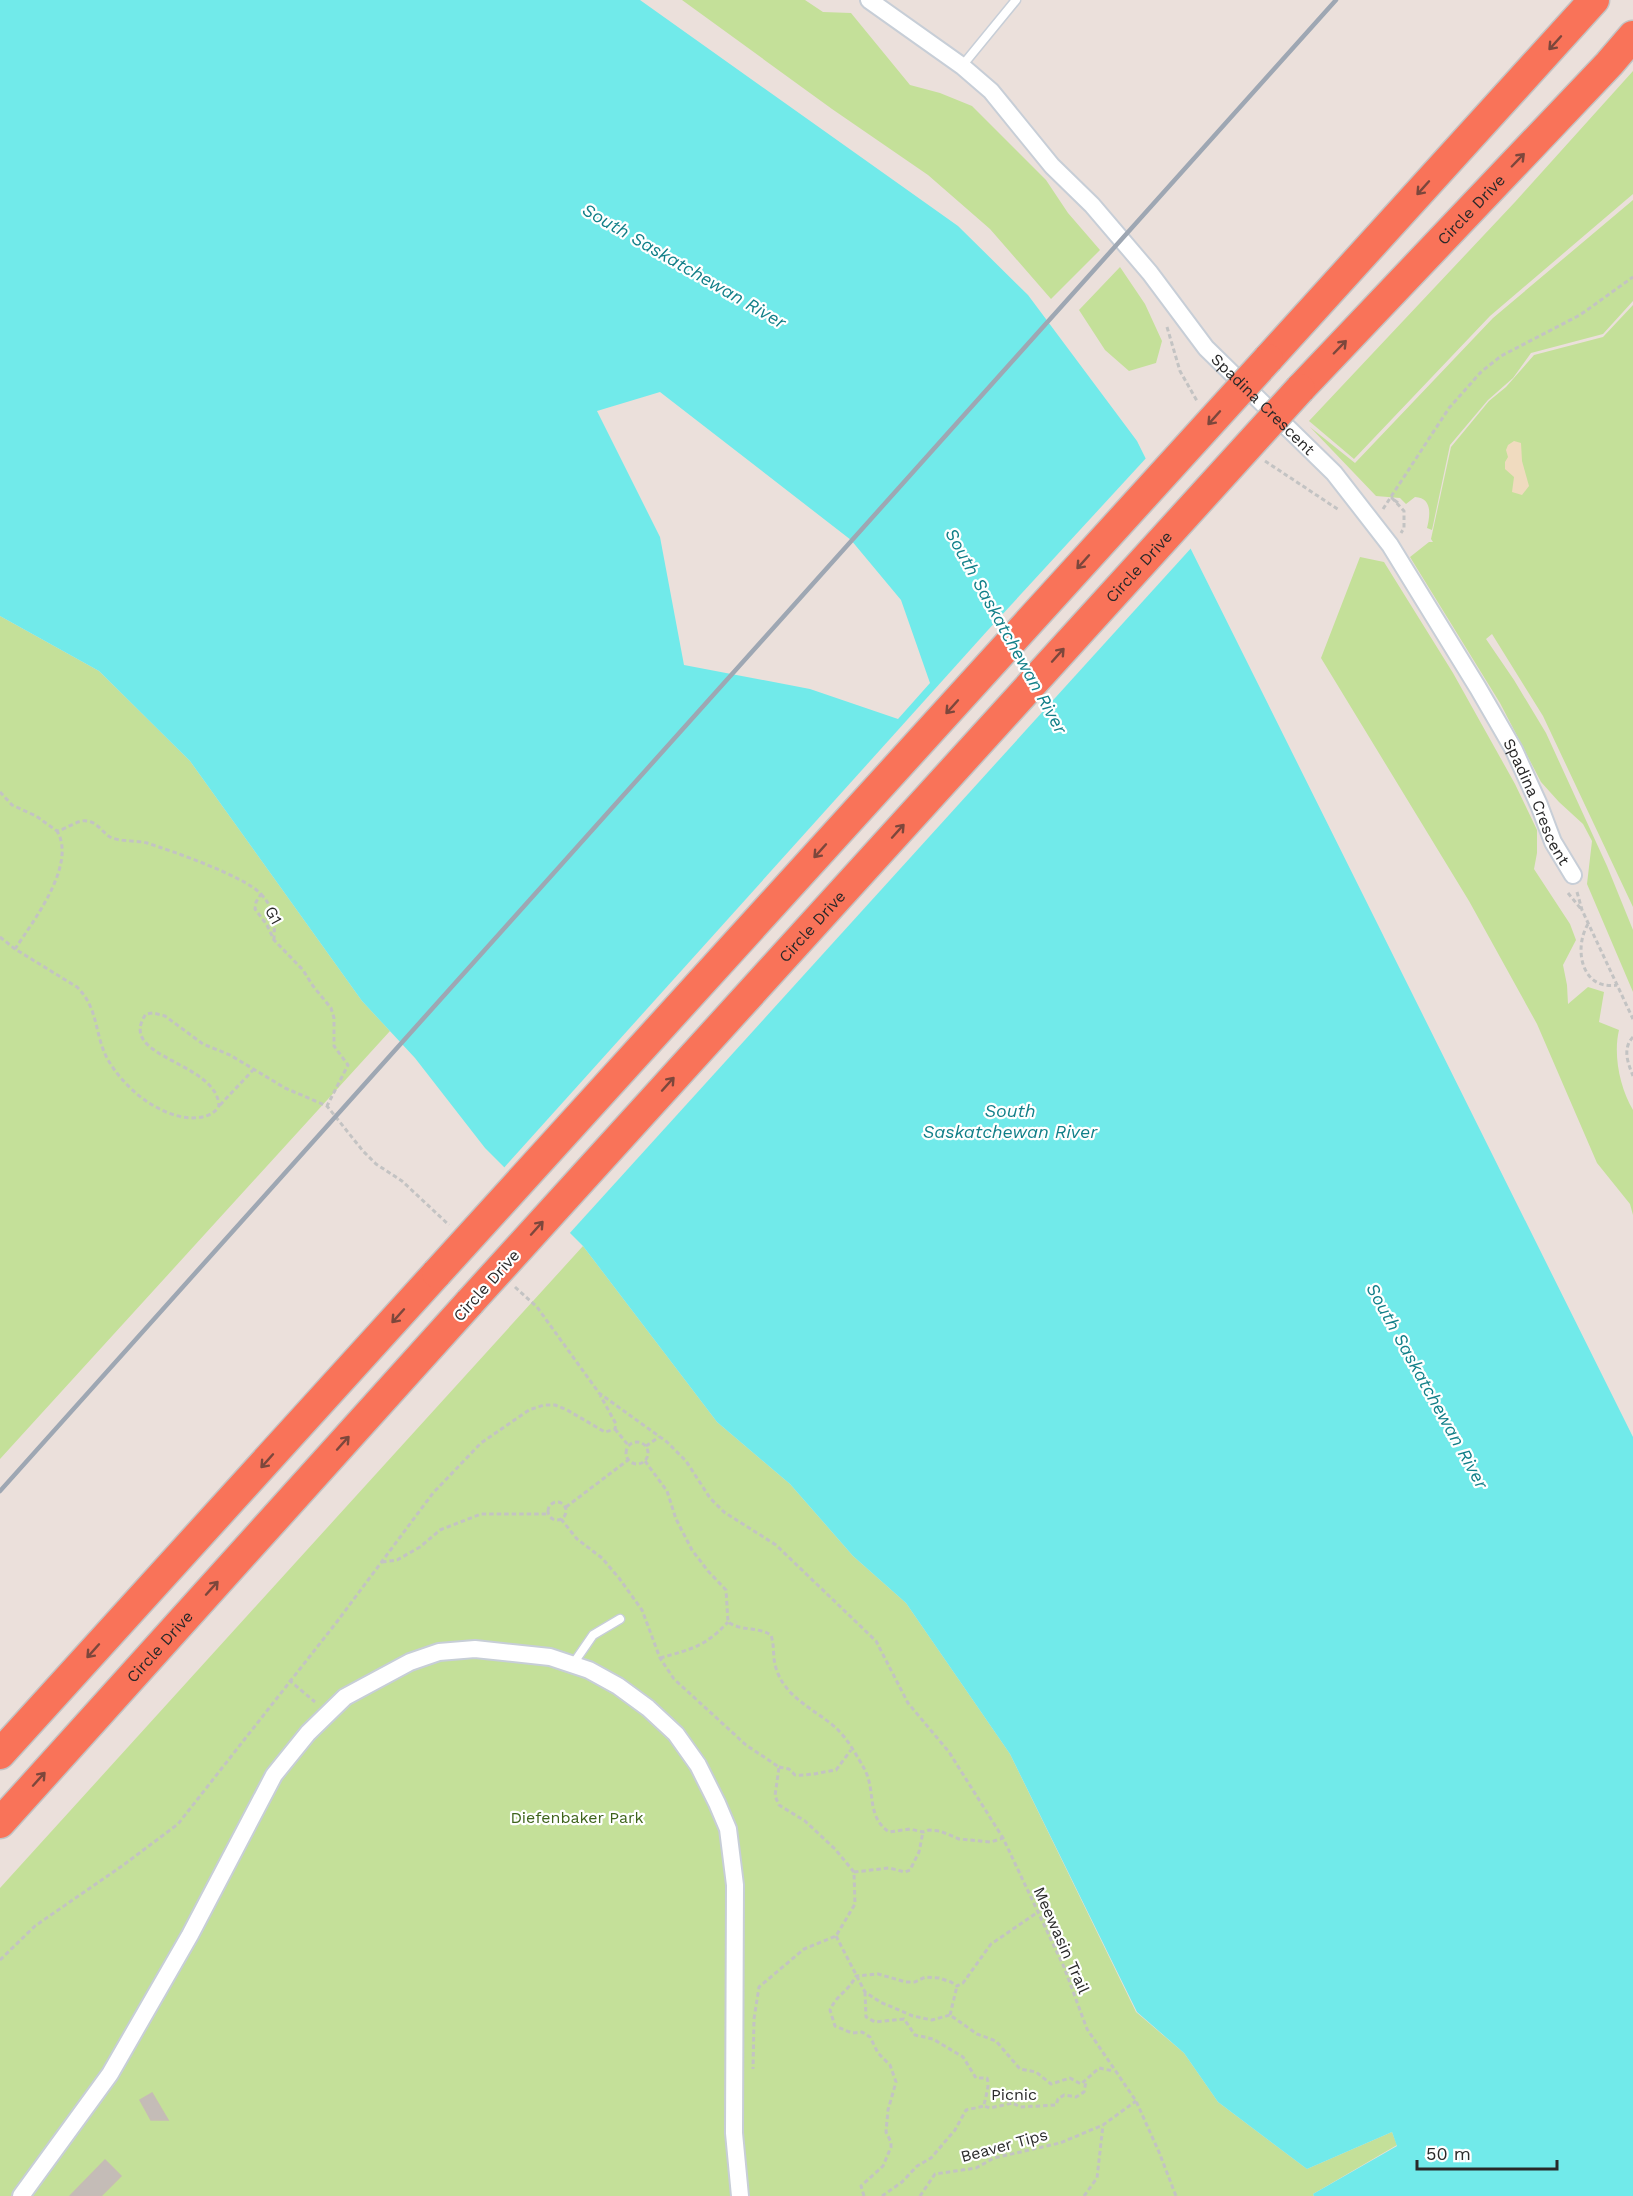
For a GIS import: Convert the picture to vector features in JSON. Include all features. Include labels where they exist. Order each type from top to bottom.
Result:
[{"type":"highway","points":[[0,1754],[1594,0]]},
{"type":"highway","name":"Circle Drive","points":[[0,1823],[1300,389],[1633,36]]},
{"type":"street","name":"Spadina Crescent","points":[[869,0],[962,66],[991,91],[1052,166],[1092,205],[1157,281],[1206,348],[1334,473],[1390,544],[1478,688],[1514,750],[1553,842],[1573,875]]},
{"type":"street","points":[[21,2196],[110,2074],[190,1935],[274,1775],[327,1713],[345,1697],[410,1662],[439,1652],[475,1649],[550,1657],[589,1670],[618,1686],[648,1708],[676,1734],[698,1765],[728,1829],[735,1886],[734,2133],[740,2196]]},
{"type":"lane","points":[[962,66],[1016,0]]},
{"type":"lane","points":[[573,1664],[593,1635],[620,1619]]},
{"type":"path","points":[[1371,519],[1392,498],[1449,408],[1481,372],[1501,356],[1580,315],[1633,277]]},
{"type":"path","points":[[1166,324],[1184,381],[1199,405]]},
{"type":"path","points":[[1260,457],[1341,512]]},
{"type":"path","points":[[1390,544],[1398,538],[1404,528],[1405,517],[1404,511],[1392,498]]},
{"type":"path","points":[[0,792],[12,805],[36,816],[57,831],[63,841],[62,856],[55,882],[15,949]]},
{"type":"path","name":"G1","points":[[57,831],[68,829],[87,820],[111,838],[146,843],[209,866],[255,887],[261,894],[255,909],[267,925],[274,940],[303,970],[312,986],[331,1008],[334,1018],[334,1046],[348,1065],[327,1106]]},
{"type":"path","points":[[1573,875],[1582,910],[1633,1019]]},
{"type":"path","points":[[261,894],[270,904],[275,919],[274,940]]},
{"type":"path","points":[[1588,924],[1582,935],[1581,945],[1581,956],[1586,970],[1595,983],[1606,987],[1617,986]]},
{"type":"path","points":[[0,938],[77,987],[88,1000]]},
{"type":"path","points":[[1633,1037],[1628,1042],[1626,1056],[1633,1076]]},
{"type":"path","points":[[219,1106],[254,1070]]},
{"type":"path","points":[[599,1393],[614,1419],[615,1429],[628,1445]]},
{"type":"path","points":[[0,1960],[35,1926],[178,1824],[336,1623],[433,1493],[481,1443],[529,1410],[544,1405],[555,1405],[567,1410],[605,1432],[615,1429]]},
{"type":"path","points":[[646,1446],[660,1437]]},
{"type":"path","points":[[638,1441],[646,1446],[648,1454],[645,1461],[637,1464],[628,1460],[626,1451],[628,1445],[638,1441]]},
{"type":"path","points":[[380,1563],[397,1560],[420,1547],[440,1530],[481,1514],[549,1514],[554,1519],[561,1519],[565,1515],[566,1507],[628,1460]]},
{"type":"path","points":[[645,1461],[667,1491],[676,1519],[692,1550],[726,1590],[728,1622]]},
{"type":"path","points":[[549,1514],[549,1507],[554,1503],[561,1503],[566,1507]]},
{"type":"path","points":[[561,1519],[577,1539],[602,1558],[642,1610],[660,1658],[674,1679],[746,1745],[779,1767],[789,1769],[795,1775],[808,1776],[816,1772],[836,1770],[852,1750]]},
{"type":"path","points":[[660,1658],[696,1648],[728,1622]]},
{"type":"path","points":[[728,1622],[738,1629],[764,1631],[771,1635],[775,1644],[777,1672],[791,1694],[845,1737],[865,1771],[872,1789],[872,1807],[883,1827],[889,1832],[910,1829],[923,1832],[940,1831],[959,1839],[991,1842],[1003,1838]]},
{"type":"path","points":[[289,1680],[327,1713]]},
{"type":"path","name":"Meewasin Trail","points":[[908,1703],[950,1752],[1003,1838],[1064,1967],[1087,2029],[1113,2071],[1136,2101],[1176,2196]]},
{"type":"path","points":[[753,2072],[754,2019],[759,1987],[804,1949],[837,1936],[855,1904],[854,1872],[835,1849],[805,1821],[779,1805],[775,1796],[779,1767]]},
{"type":"path","points":[[854,1872],[889,1868],[905,1872],[910,1870],[919,1852],[923,1832]]},
{"type":"path","points":[[950,2015],[957,1986],[963,1983],[991,1944],[1038,1912]]},
{"type":"path","points":[[837,1936],[865,1992],[880,2002],[913,2016],[932,2020],[950,2015]]},
{"type":"path","points":[[856,1976],[878,1974],[906,1982],[915,1982],[925,1977],[939,1978],[957,1986]]},
{"type":"path","points":[[856,1976],[851,1986],[834,1999],[830,2010],[831,2019],[836,2026],[852,2033],[862,2032],[870,2037],[878,2053],[890,2065],[896,2082],[888,2110],[886,2132],[891,2147],[883,2166],[861,2186],[864,2196]]},
{"type":"path","name":"Picnic","points":[[865,1992],[866,2017],[875,2022],[904,2019],[915,2035],[933,2039],[953,2050],[963,2057],[976,2078],[987,2078],[988,2087],[984,2106],[990,2108],[1014,2103],[1020,2107],[1056,2105],[1064,2095],[1076,2097],[1084,2092],[1086,2080]]},
{"type":"path","points":[[950,2015],[977,2034],[996,2041],[1020,2069],[1036,2072],[1051,2084],[1070,2078],[1081,2084],[1099,2068],[1113,2071]]},
{"type":"path","name":"Beaver Tips","points":[[920,2196],[935,2174],[976,2168],[994,2158],[1060,2143],[1103,2125],[1136,2101]]},
{"type":"path","points":[[882,2196],[931,2158],[954,2130],[966,2110],[984,2106]]},
{"type":"path","points":[[1084,2196],[1097,2178],[1103,2125]]},
{"type":"green space","points":[[682,0],[805,0],[823,12],[851,13],[910,85],[940,93],[972,106],[1046,180],[1068,213],[1100,250],[1051,299],[990,229],[928,175],[832,109]]},
{"type":"green space","points":[[1633,71],[1633,194],[1490,316],[1354,459],[1309,421],[1515,202]]},
{"type":"green space","points":[[1633,200],[1633,301],[1603,334],[1531,353],[1513,378],[1488,400],[1450,445],[1432,530],[1427,528],[1429,508],[1425,501],[1415,497],[1406,504],[1400,498],[1376,496],[1310,427],[1355,463],[1493,318]]},
{"type":"green space","points":[[1120,267],[1145,304],[1162,341],[1156,363],[1129,371],[1105,350],[1079,310]]},
{"type":"green space","points":[[1633,305],[1633,907],[1543,716],[1492,634],[1486,639],[1546,733],[1607,866],[1633,930],[1633,992],[1587,884],[1592,841],[1583,824],[1541,782],[1500,703],[1410,557],[1429,542],[1433,542],[1431,539],[1451,447],[1489,401],[1506,387],[1534,355],[1603,337]]},
{"type":"green space","points":[[1360,557],[1384,562],[1453,673],[1515,784],[1537,830],[1534,869],[1570,924],[1576,940],[1563,965],[1568,1004],[1588,987],[1604,992],[1599,1022],[1619,1030],[1617,1060],[1624,1092],[1633,1110],[1633,1215],[1630,1204],[1597,1163],[1537,1024],[1469,901],[1321,658]]},
{"type":"green space","points":[[0,616],[99,671],[190,761],[362,1001],[390,1031],[0,1459]]},
{"type":"green space","name":"Diefenbaker Park","points":[[583,1246],[717,1422],[790,1484],[853,1556],[906,1603],[1010,1754],[1136,2012],[1184,2053],[1218,2102],[1307,2169],[1392,2132],[1397,2145],[1313,2194],[1314,2196],[0,2196],[0,1888]]},
{"type":"sand","points":[[1514,441],[1521,443],[1522,461],[1529,486],[1522,495],[1512,492],[1514,477],[1505,469],[1508,457],[1506,450],[1508,445]]},
{"type":"water","name":"South Saskatchewan River","points":[[0,0],[640,0],[958,226],[1028,295],[1137,441],[1633,1437],[1633,2196],[1314,2196],[1313,2194],[1397,2146],[1392,2132],[1307,2169],[1218,2102],[1184,2053],[1137,2012],[1010,1754],[906,1603],[853,1556],[790,1484],[717,1422],[583,1246],[485,1148],[415,1058],[362,1001],[190,761],[99,671],[0,616]],"holes":[[[660,392],[851,540],[901,600],[930,683],[898,719],[810,689],[684,665],[660,537],[597,411]]]},
{"type":"pier","points":[[1148,456],[1193,546],[568,1235],[502,1170],[988,630]]},
{"type":"building","points":[[152,2093],[168,2120],[151,2120],[140,2100]]},
{"type":"building","points":[[105,2160],[121,2176],[101,2196],[70,2196]]},
{"type":"railway","points":[[0,1491],[1336,0]]}]
